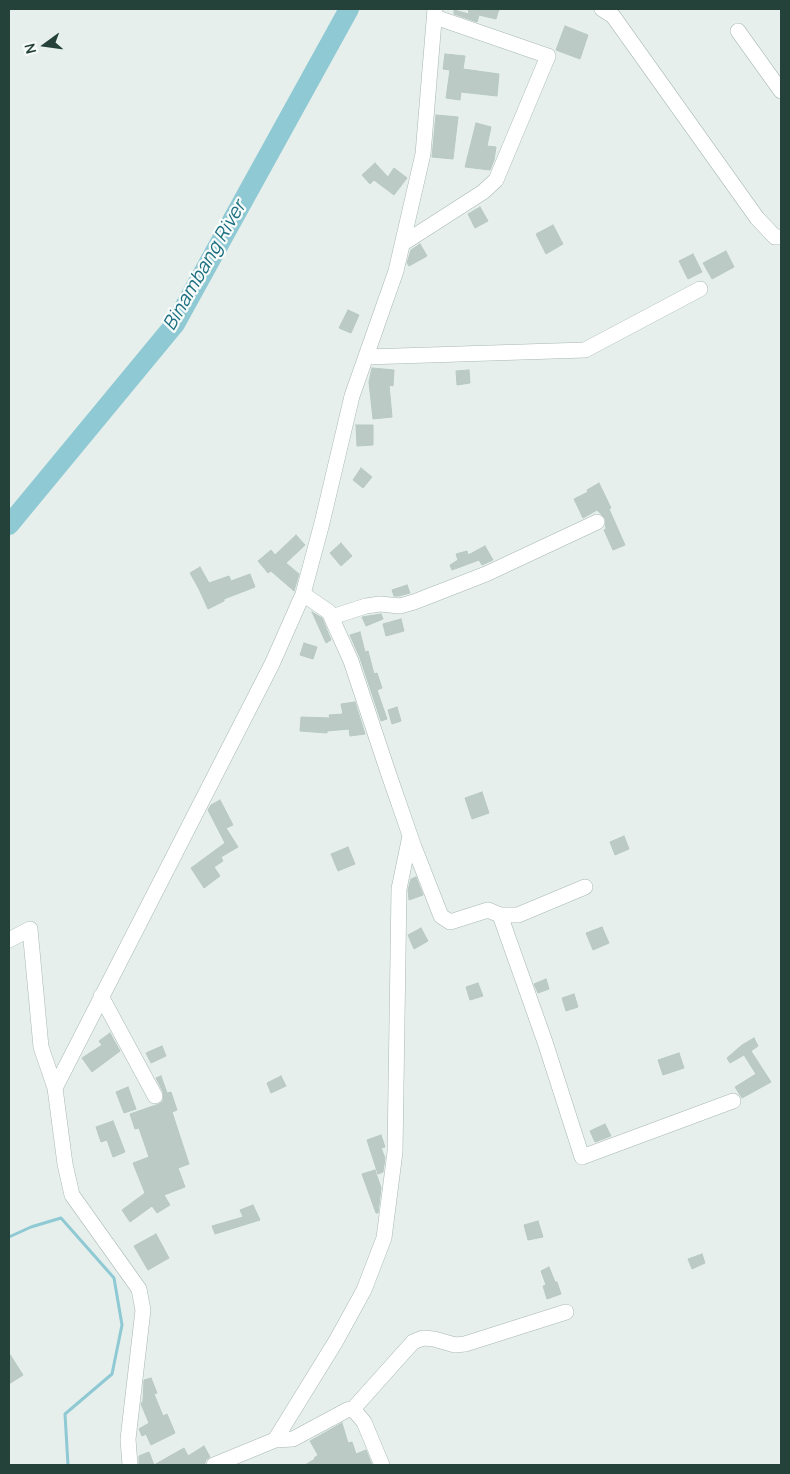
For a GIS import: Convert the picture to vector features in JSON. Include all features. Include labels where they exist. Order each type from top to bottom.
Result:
[{"type":"street","points":[[602,9],[613,16],[756,218],[775,237],[781,237]]},
{"type":"street","points":[[55,1088],[272,664],[303,594],[352,396],[396,270],[402,244],[423,154],[435,13],[548,56],[496,180],[483,192],[402,244]]},
{"type":"street","points":[[738,31],[781,92]]},
{"type":"street","points":[[366,356],[585,350],[700,289]]},
{"type":"street","points":[[332,617],[366,606],[380,604],[400,606],[414,602],[486,574],[597,522]]},
{"type":"street","points":[[303,594],[329,612],[352,662],[410,836],[441,916],[450,922],[488,910],[500,915],[518,914],[585,887]]},
{"type":"street","points":[[275,1440],[360,1298],[384,1238],[395,1152],[399,889],[410,836]]},
{"type":"street","points":[[500,915],[545,1042],[582,1157],[733,1101]]},
{"type":"street","points":[[9,940],[30,929],[41,1048],[55,1088],[65,1164],[72,1194],[138,1290],[143,1310],[128,1439],[130,1465]]},
{"type":"street","points":[[101,996],[155,1096]]},
{"type":"street","points":[[214,1465],[275,1440],[293,1439],[347,1410],[353,1409],[413,1342],[423,1338],[454,1345],[465,1344],[566,1312]]},
{"type":"street","points":[[353,1409],[364,1422],[382,1465]]},
{"type":"building","points":[[468,9],[499,9],[496,19],[479,15],[477,22],[454,14],[454,10],[469,14]]},
{"type":"building","points":[[565,26],[588,35],[580,59],[556,50]]},
{"type":"building","points":[[445,54],[465,56],[463,69],[499,74],[497,96],[461,92],[460,100],[446,98],[450,70],[443,69]]},
{"type":"building","points":[[436,115],[458,117],[453,159],[432,157]]},
{"type":"building","points":[[476,123],[491,127],[487,146],[496,147],[490,170],[465,167]]},
{"type":"building","points":[[375,163],[388,177],[394,168],[407,178],[394,195],[374,180],[370,184],[362,175]]},
{"type":"building","points":[[480,207],[488,221],[475,228],[468,214]]},
{"type":"building","points":[[553,225],[563,244],[546,254],[536,234]]},
{"type":"building","points":[[420,244],[427,256],[409,266],[407,263],[411,250]]},
{"type":"building","points":[[726,251],[734,267],[712,279],[703,263]]},
{"type":"building","points":[[693,254],[702,272],[688,279],[679,261]]},
{"type":"building","points":[[348,310],[359,315],[351,333],[339,328]]},
{"type":"building","points":[[372,368],[394,370],[393,386],[389,385],[392,417],[373,419],[369,382]]},
{"type":"building","points":[[469,370],[470,383],[457,385],[456,371]]},
{"type":"building","points":[[356,425],[373,425],[373,445],[357,446]]},
{"type":"building","points":[[361,468],[372,477],[363,488],[353,480]]},
{"type":"building","points":[[599,483],[625,545],[613,550],[604,530],[606,529],[605,518],[597,510],[583,518],[574,499],[588,492],[587,490]]},
{"type":"building","points":[[296,535],[305,545],[286,563],[299,574],[294,591],[271,571],[268,573],[258,561],[271,550],[275,555]]},
{"type":"building","points":[[341,543],[352,556],[341,566],[330,553]]},
{"type":"building","points":[[485,546],[493,560],[482,565],[479,560],[452,570],[450,565],[458,560],[456,554],[467,551],[468,555]]},
{"type":"building","points":[[200,567],[209,583],[229,576],[231,581],[250,574],[255,587],[224,599],[224,601],[208,609],[190,573]]},
{"type":"building","points":[[407,585],[410,593],[394,596],[392,590]]},
{"type":"building","points":[[312,612],[322,618],[331,640],[326,643]]},
{"type":"building","points":[[381,614],[383,619],[366,626],[362,617]]},
{"type":"building","points":[[401,619],[404,631],[386,636],[383,624]]},
{"type":"building","points":[[360,632],[365,652],[368,651],[374,674],[377,673],[382,688],[377,690],[387,719],[381,721],[360,658],[350,635]]},
{"type":"building","points":[[304,643],[317,647],[313,659],[300,655]]},
{"type":"building","points":[[355,702],[365,734],[350,736],[349,729],[327,731],[327,733],[300,731],[301,717],[330,718],[329,715],[343,714],[341,704]]},
{"type":"building","points":[[397,707],[401,721],[392,724],[388,710]]},
{"type":"building","points":[[482,792],[489,813],[472,819],[465,798]]},
{"type":"building","points":[[220,800],[233,825],[226,828],[238,847],[221,857],[223,861],[214,867],[220,876],[204,888],[191,868],[225,843],[208,810],[211,805]]},
{"type":"building","points":[[624,836],[629,849],[615,855],[610,842]]},
{"type":"building","points":[[348,847],[355,864],[338,871],[331,854]]},
{"type":"building","points":[[416,877],[423,895],[409,900],[408,890],[411,879]]},
{"type":"building","points":[[602,927],[609,943],[593,950],[586,933]]},
{"type":"building","points":[[421,928],[428,941],[414,949],[408,935]]},
{"type":"building","points":[[546,979],[549,989],[538,993],[534,984]]},
{"type":"building","points":[[478,983],[483,996],[470,1000],[466,987]]},
{"type":"building","points":[[574,994],[578,1007],[566,1011],[562,998]]},
{"type":"building","points":[[110,1033],[120,1051],[92,1072],[82,1058],[102,1045],[99,1041]]},
{"type":"building","points":[[754,1038],[758,1046],[751,1051],[771,1082],[742,1098],[735,1087],[756,1074],[744,1055],[730,1063],[727,1058],[742,1045]]},
{"type":"building","points":[[162,1046],[166,1056],[151,1063],[146,1053]]},
{"type":"building","points":[[679,1053],[684,1068],[663,1075],[658,1060]]},
{"type":"building","points":[[161,1076],[167,1093],[171,1092],[177,1110],[172,1112],[189,1164],[178,1168],[185,1187],[164,1195],[170,1205],[157,1213],[152,1206],[130,1222],[122,1210],[145,1193],[133,1163],[149,1157],[139,1128],[135,1129],[130,1114],[163,1101],[163,1092],[156,1078]]},
{"type":"building","points":[[281,1076],[286,1086],[271,1093],[267,1083]]},
{"type":"building","points":[[128,1087],[136,1109],[124,1113],[116,1092]]},
{"type":"building","points":[[113,1121],[125,1152],[113,1157],[107,1140],[101,1142],[96,1127]]},
{"type":"building","points":[[605,1124],[611,1136],[595,1142],[590,1131]]},
{"type":"building","points":[[381,1135],[385,1147],[381,1148],[385,1158],[383,1172],[378,1174],[367,1140]]},
{"type":"building","points":[[375,1170],[381,1188],[378,1213],[376,1213],[362,1174]]},
{"type":"building","points":[[253,1205],[260,1220],[215,1234],[212,1226],[243,1217],[240,1210]]},
{"type":"building","points":[[538,1221],[543,1237],[528,1240],[524,1225]]},
{"type":"building","points":[[156,1234],[169,1258],[148,1270],[134,1246]]},
{"type":"building","points":[[702,1254],[705,1263],[692,1269],[688,1259]]},
{"type":"building","points":[[549,1267],[561,1294],[547,1299],[543,1286],[546,1285],[541,1271]]},
{"type":"building","points":[[9,1353],[23,1375],[9,1384]]},
{"type":"building","points":[[151,1378],[157,1393],[154,1394],[163,1416],[167,1414],[175,1433],[151,1445],[146,1434],[142,1436],[139,1429],[149,1423],[141,1404],[143,1401],[144,1380]]},
{"type":"building","points":[[342,1423],[348,1443],[352,1442],[356,1454],[366,1450],[372,1465],[305,1465],[318,1455],[310,1441]]},
{"type":"building","points":[[204,1446],[210,1457],[204,1465],[154,1465],[184,1448],[188,1456]]},
{"type":"building","points":[[149,1452],[154,1465],[139,1465],[139,1456]]},
{"type":"waterway","name":"Binambang River","points":[[9,525],[175,324],[349,9]]},
{"type":"waterway","points":[[9,1237],[31,1227],[61,1218],[114,1278],[122,1325],[112,1374],[65,1414],[68,1465]]}]
